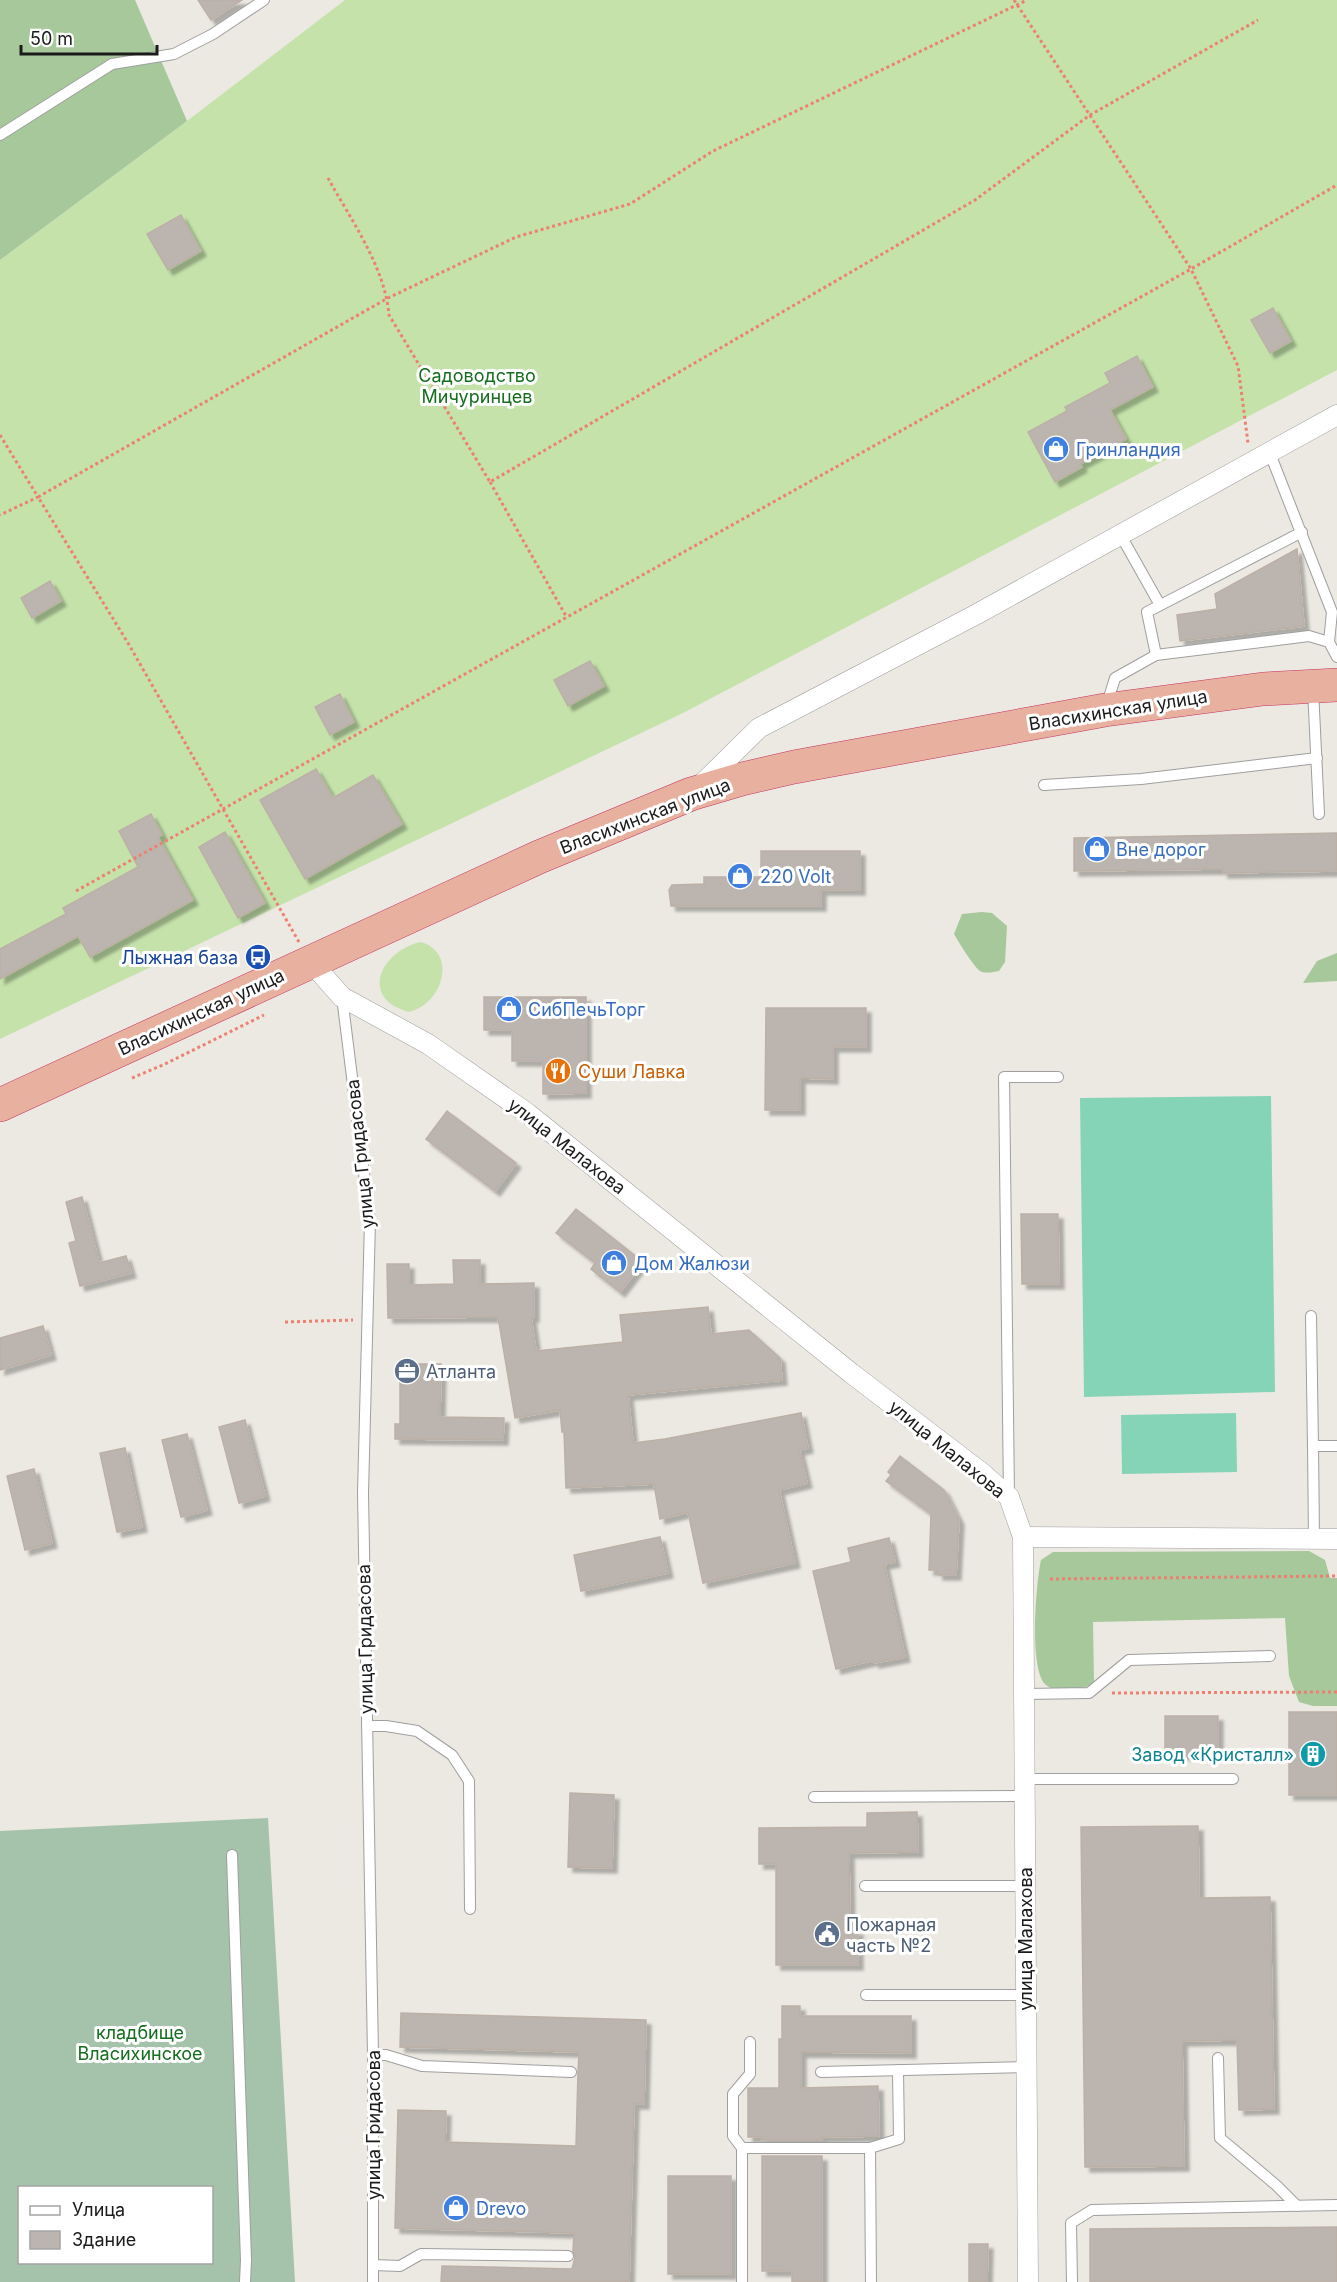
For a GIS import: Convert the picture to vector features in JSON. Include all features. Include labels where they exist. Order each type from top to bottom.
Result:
[{"type":"highway","name":"Власихинская улица","points":[[0,1105],[539,856],[691,794],[794,767],[1104,710],[1263,689],[1325,686]]},
{"type":"street","points":[[691,794],[759,728],[977,614],[1337,415]]},
{"type":"street","points":[[310,962],[342,998]]},
{"type":"street","name":"улица Малахова","points":[[342,998],[428,1044],[527,1113],[833,1358],[982,1473],[1009,1497],[1023,1537],[1028,2282]]},
{"type":"street","points":[[1023,1537],[1337,1539]]},
{"type":"lane","points":[[0,135],[111,64],[174,54],[213,34],[264,0]]},
{"type":"lane","points":[[1269,451],[1332,612],[1329,642],[1337,657]]},
{"type":"lane","points":[[1156,656],[1148,612],[1302,532]]},
{"type":"lane","points":[[1120,534],[1160,605]]},
{"type":"lane","points":[[1104,710],[1115,678],[1156,656],[1309,636],[1329,642]]},
{"type":"lane","points":[[1319,814],[1317,758],[1325,686]]},
{"type":"lane","points":[[1044,785],[1141,779],[1317,758]]},
{"type":"lane","name":"улица Гридасова","points":[[342,998],[370,1221],[363,1493],[373,2055],[374,2282]]},
{"type":"lane","points":[[1009,1497],[1004,1077],[1058,1077]]},
{"type":"lane","points":[[1311,1316],[1314,1539]]},
{"type":"lane","points":[[1313,1446],[1337,1446]]},
{"type":"lane","points":[[1025,1694],[1089,1693],[1129,1660],[1270,1656]]},
{"type":"lane","points":[[367,1726],[386,1726],[417,1731],[452,1755],[469,1781],[470,1909]]},
{"type":"lane","points":[[814,1797],[1233,1779]]},
{"type":"lane","points":[[232,1855],[245,2282]]},
{"type":"lane","points":[[865,1886],[1025,1886]]},
{"type":"lane","points":[[866,1995],[1025,1995]]},
{"type":"lane","points":[[742,2282],[742,2148],[733,2136],[733,2094],[750,2074],[750,2042]]},
{"type":"lane","points":[[373,2055],[386,2055],[422,2066],[571,2072]]},
{"type":"lane","points":[[1218,2058],[1220,2138],[1276,2185],[1297,2206]]},
{"type":"lane","points":[[821,2072],[1025,2067]]},
{"type":"lane","points":[[742,2148],[870,2148],[899,2139],[898,2070]]},
{"type":"lane","points":[[870,2148],[871,2282]]},
{"type":"lane","points":[[1072,2282],[1071,2223],[1092,2210],[1337,2205]]},
{"type":"lane","points":[[373,2265],[400,2266],[421,2254],[568,2256]]},
{"type":"path","points":[[1014,0],[1191,269],[1238,366],[1250,462]]},
{"type":"path","points":[[0,515],[38,497],[388,298],[516,237],[630,204],[713,151],[1027,0]]},
{"type":"path","points":[[490,482],[975,200],[1090,115],[1258,20]]},
{"type":"path","points":[[328,178],[382,278],[388,298],[389,315],[490,482],[566,616]]},
{"type":"path","points":[[76,891],[1191,269],[1337,184]]},
{"type":"path","points":[[0,435],[128,643],[310,962]]},
{"type":"path","points":[[132,1078],[264,1015]]},
{"type":"path","points":[[285,1322],[367,1320]]},
{"type":"path","points":[[1050,1579],[1337,1576]]},
{"type":"path","points":[[1089,1693],[1337,1692]]},
{"type":"green space","points":[[0,0],[135,0],[187,121],[0,260]]},
{"type":"green space","name":"Садоводство Мичуринцев","points":[[345,0],[1337,0],[1337,370],[681,714],[0,1039],[0,260]]},
{"type":"green space","points":[[992,913],[1007,926],[1005,962],[999,971],[987,973],[977,969],[954,934],[962,914]]},
{"type":"green space","points":[[421,942],[433,948],[440,957],[442,978],[430,1000],[408,1012],[386,1000],[380,988],[380,978],[388,962],[395,955],[412,944]]},
{"type":"green space","points":[[1337,953],[1337,981],[1303,983],[1317,961]]},
{"type":"green space","points":[[1271,1096],[1275,1392],[1084,1397],[1080,1098]]},
{"type":"green space","points":[[1236,1413],[1237,1472],[1122,1474],[1121,1415]]},
{"type":"green space","points":[[1309,1551],[1325,1560],[1330,1578],[1337,1578],[1337,1706],[1313,1706],[1299,1702],[1289,1676],[1285,1618],[1093,1622],[1094,1684],[1076,1689],[1056,1690],[1045,1684],[1040,1675],[1035,1644],[1037,1587],[1041,1560],[1053,1552]]},
{"type":"green space","name":"кладбище Власихинское","points":[[268,1818],[295,2282],[0,2282],[0,1831]]},
{"type":"building","points":[[198,0],[242,0],[211,20]]},
{"type":"building","points":[[181,215],[201,251],[168,270],[147,234]]},
{"type":"building","points":[[1273,308],[1291,341],[1270,353],[1251,320]]},
{"type":"building","points":[[1137,356],[1153,387],[1110,410],[1126,439],[1080,464],[1082,467],[1055,482],[1028,432],[1067,411],[1065,407],[1110,383],[1105,373]]},
{"type":"building","points":[[1297,549],[1304,626],[1180,641],[1177,615],[1217,609],[1215,594]]},
{"type":"building","points":[[50,581],[61,601],[32,618],[21,598]]},
{"type":"building","points":[[590,661],[604,686],[568,706],[554,680]]},
{"type":"building","points":[[340,694],[354,722],[330,735],[315,707]]},
{"type":"building","points":[[316,769],[333,798],[373,775],[402,824],[305,879],[260,800]]},
{"type":"building","points":[[151,814],[162,835],[158,837],[193,900],[90,957],[78,936],[0,979],[0,949],[66,914],[63,908],[138,867],[119,831]]},
{"type":"building","points":[[225,832],[265,903],[238,918],[199,847]]},
{"type":"building","points":[[1337,833],[1337,871],[1223,873],[1223,869],[1074,871],[1074,838]]},
{"type":"building","points":[[761,851],[860,851],[860,890],[821,890],[821,906],[671,906],[669,890],[672,885],[704,884],[704,877],[761,877]]},
{"type":"building","points":[[484,997],[586,997],[586,1093],[543,1094],[543,1061],[512,1061],[512,1030],[484,1030]]},
{"type":"building","points":[[766,1008],[866,1008],[866,1047],[833,1047],[833,1079],[800,1078],[800,1110],[765,1110]]},
{"type":"building","points":[[447,1111],[516,1163],[495,1191],[426,1139]]},
{"type":"building","points":[[82,1197],[99,1263],[126,1256],[131,1273],[80,1286],[69,1243],[76,1241],[66,1202]]},
{"type":"building","points":[[576,1209],[643,1262],[620,1292],[591,1269],[595,1263],[556,1233]]},
{"type":"building","points":[[1021,1214],[1058,1214],[1059,1284],[1022,1284]]},
{"type":"building","points":[[453,1260],[480,1260],[480,1284],[534,1283],[534,1317],[531,1317],[536,1351],[623,1342],[620,1315],[708,1307],[711,1334],[749,1330],[780,1358],[782,1380],[628,1395],[633,1443],[801,1413],[808,1448],[799,1450],[807,1483],[779,1490],[795,1563],[703,1583],[688,1512],[660,1519],[654,1484],[566,1488],[564,1432],[562,1432],[560,1410],[515,1418],[498,1317],[388,1318],[387,1264],[409,1264],[409,1285],[454,1284]]},
{"type":"building","points":[[43,1326],[51,1355],[0,1370],[0,1338]]},
{"type":"building","points":[[400,1364],[441,1364],[440,1417],[504,1418],[503,1440],[395,1439],[395,1424],[400,1424]]},
{"type":"building","points":[[245,1420],[265,1496],[239,1503],[219,1427]]},
{"type":"building","points":[[187,1434],[207,1510],[181,1517],[162,1440]]},
{"type":"building","points":[[125,1448],[142,1527],[117,1532],[100,1453]]},
{"type":"building","points":[[900,1456],[944,1490],[959,1520],[956,1575],[938,1575],[938,1570],[929,1570],[931,1514],[886,1481],[891,1475],[888,1472]]},
{"type":"building","points":[[34,1469],[52,1543],[25,1550],[7,1476]]},
{"type":"building","points":[[660,1537],[668,1573],[581,1591],[574,1555]]},
{"type":"building","points":[[889,1538],[895,1562],[884,1564],[905,1657],[874,1663],[874,1660],[836,1669],[813,1571],[851,1562],[848,1548]]},
{"type":"building","name":"Завод «Кристалл»","points":[[1289,1712],[1337,1712],[1337,1795],[1289,1795]]},
{"type":"building","points":[[1165,1716],[1218,1716],[1218,1754],[1165,1755]]},
{"type":"building","points":[[570,1793],[614,1795],[612,1868],[568,1867]]},
{"type":"building","points":[[917,1812],[918,1852],[849,1853],[850,1931],[858,1930],[858,1965],[776,1965],[776,1864],[759,1864],[759,1828],[867,1827],[867,1813]]},
{"type":"building","points":[[1198,1826],[1199,1898],[1270,1897],[1274,2109],[1239,2110],[1237,2040],[1182,2041],[1184,2166],[1085,2167],[1081,1827]]},
{"type":"building","points":[[782,2006],[800,2006],[800,2016],[911,2016],[911,2053],[801,2052],[801,2088],[878,2086],[879,2136],[822,2137],[822,2140],[762,2140],[762,2137],[748,2137],[748,2088],[779,2088]]},
{"type":"building","points":[[401,2013],[646,2020],[644,2104],[634,2104],[629,2282],[441,2282],[442,2266],[572,2269],[575,2257],[574,2233],[395,2228],[398,2110],[446,2111],[445,2142],[576,2146],[579,2052],[400,2047]]},
{"type":"building","points":[[762,2156],[822,2156],[822,2282],[792,2282],[792,2271],[762,2271]]},
{"type":"building","points":[[668,2176],[731,2176],[731,2274],[668,2274]]},
{"type":"building","points":[[1337,2227],[1337,2282],[1090,2282],[1090,2229]]},
{"type":"building","points":[[969,2244],[988,2244],[987,2282],[969,2282]]},
{"type":"place","name":"Гринландия","points":[[1056,449]]},
{"type":"place","name":"Вне дорог","points":[[1097,849]]},
{"type":"place","name":"220 Volt","points":[[740,876]]},
{"type":"place","name":"Лыжная база","points":[[258,957]]},
{"type":"place","name":"СибПечьТорг","points":[[509,1009]]},
{"type":"place","name":"Суши Лавка","points":[[558,1071]]},
{"type":"place","name":"Дом Жалюзи","points":[[614,1263]]},
{"type":"place","name":"Атланта","points":[[407,1371]]},
{"type":"place","name":"Завод «Кристалл»","points":[[1313,1754]]},
{"type":"place","name":"Пожарная часть №2","points":[[827,1934]]},
{"type":"place","name":"Drevo","points":[[456,2208]]}]
